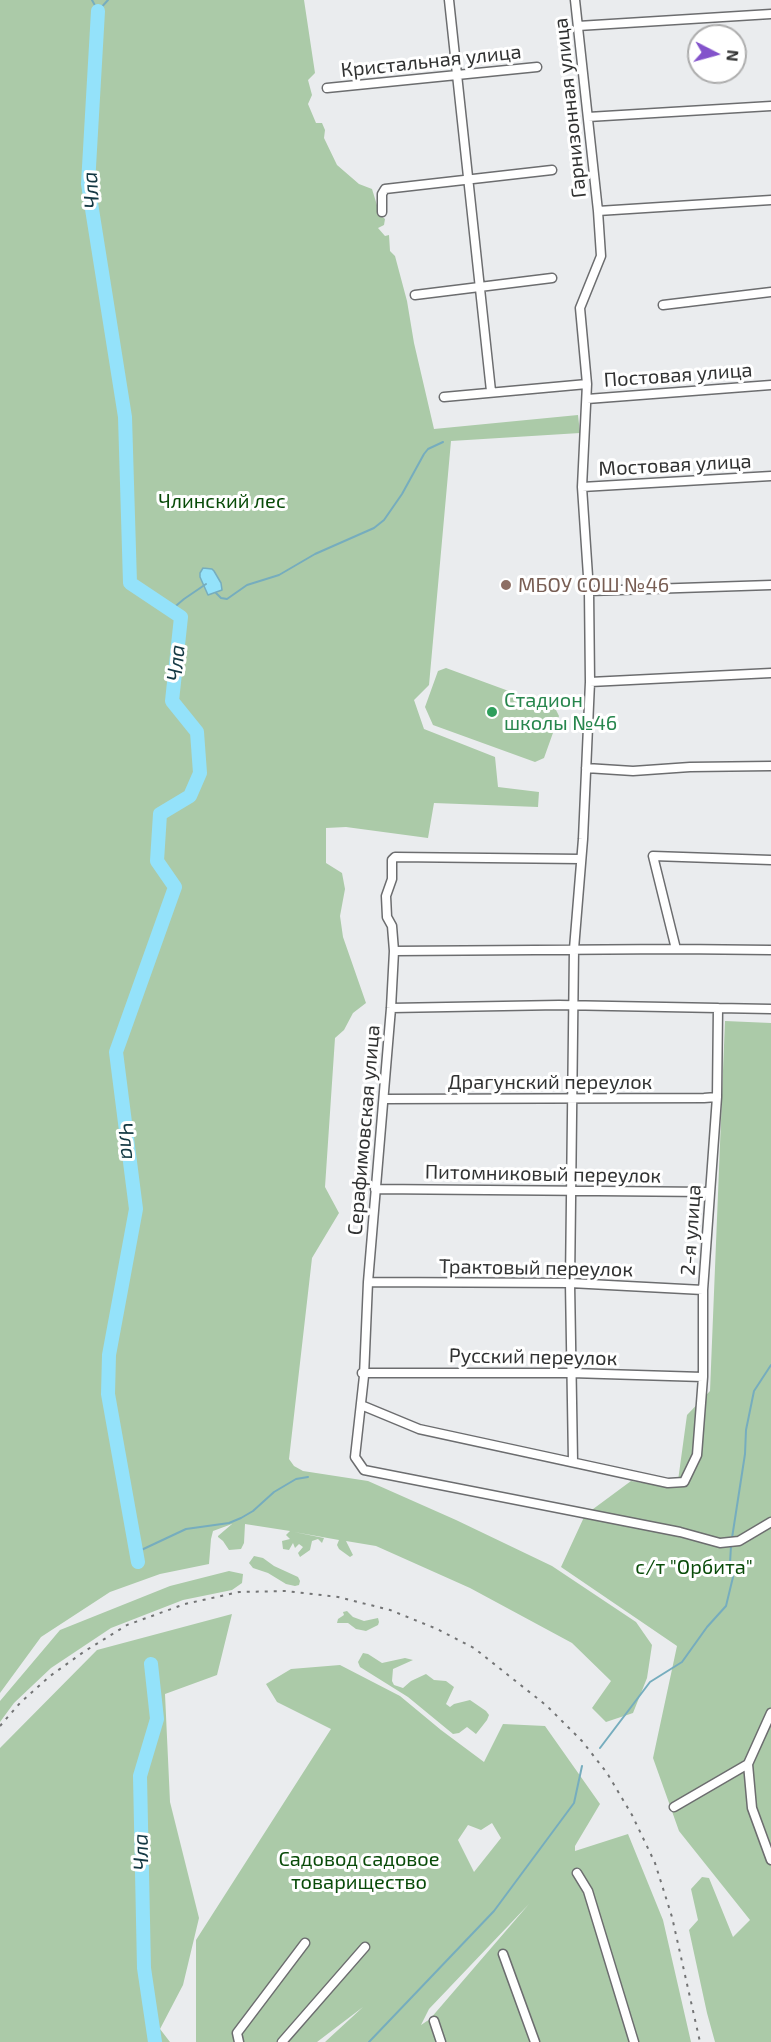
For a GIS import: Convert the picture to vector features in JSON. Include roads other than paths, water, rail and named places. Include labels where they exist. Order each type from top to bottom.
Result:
[{"type":"street","points":[[449,0],[491,391]]},
{"type":"street","name":"Гарнизонная улица","points":[[573,1461],[570,1283],[574,950],[590,682],[589,591],[582,487],[587,384],[580,308],[601,256],[575,0]]},
{"type":"street","points":[[578,26],[771,14]]},
{"type":"street","name":"Кристальная улица","points":[[327,88],[537,67]]},
{"type":"street","points":[[588,117],[771,106]]},
{"type":"street","points":[[382,212],[382,194],[385,189],[552,170]]},
{"type":"street","points":[[598,212],[771,200]]},
{"type":"street","points":[[415,295],[480,285],[552,278]]},
{"type":"street","points":[[663,304],[771,292]]},
{"type":"street","points":[[444,397],[587,384]]},
{"type":"street","name":"Постовая улица","points":[[587,399],[771,385]]},
{"type":"street","name":"Мостовая улица","points":[[582,487],[771,476]]},
{"type":"street","points":[[589,591],[771,585]]},
{"type":"street","points":[[590,682],[771,673]]},
{"type":"street","points":[[586,768],[633,771],[690,767],[771,766]]},
{"type":"street","points":[[676,949],[653,856],[771,860]]},
{"type":"street","points":[[391,1008],[394,951],[392,927],[387,916],[386,896],[392,879],[392,860],[395,857],[581,859]]},
{"type":"street","points":[[394,951],[771,950]]},
{"type":"street","name":"Серафимовская улица","points":[[771,1009],[574,1006],[391,1008],[375,1189],[361,1405],[355,1457],[364,1470],[680,1532],[720,1543],[739,1541],[771,1522]]},
{"type":"street","name":"2-я улица","points":[[573,1461],[668,1483],[684,1482],[696,1455],[703,1377],[703,1290],[717,1096],[718,1008]]},
{"type":"street","name":"Драгунский переулок","points":[[384,1099],[704,1098],[717,1096]]},
{"type":"street","name":"Питомниковый переулок","points":[[375,1189],[710,1192]]},
{"type":"street","name":"Трактовый переулок","points":[[368,1282],[570,1283],[703,1290]]},
{"type":"street","name":"Русский переулок","points":[[362,1373],[571,1373],[703,1377]]},
{"type":"street","points":[[361,1405],[419,1429],[573,1461]]},
{"type":"street","points":[[771,1713],[748,1764],[752,1808],[771,1860]]},
{"type":"street","points":[[675,1806],[748,1764]]},
{"type":"street","points":[[577,1873],[588,1891],[634,2042]]},
{"type":"street","points":[[239,2042],[237,2032],[305,1943]]},
{"type":"street","points":[[282,2042],[365,1947]]},
{"type":"street","points":[[503,1954],[535,2042]]},
{"type":"street","points":[[434,2021],[441,2042]]},
{"type":"water","points":[[203,568],[214,571],[222,590],[208,595],[200,577]]},
{"type":"waterway","name":"Чла","points":[[92,0],[98,11],[108,0]]},
{"type":"waterway","name":"Чла","points":[[98,11],[88,184],[125,417],[130,583],[181,617],[172,701],[197,732],[200,773],[190,796],[160,814],[157,861],[175,887],[116,1052],[136,1209],[109,1355],[108,1394],[138,1562]]},
{"type":"waterway","points":[[216,593],[221,598],[227,599],[247,585],[279,575],[315,554],[374,528],[384,520],[402,494],[428,449],[443,442]]},
{"type":"waterway","points":[[171,610],[206,584]]},
{"type":"waterway","points":[[732,1538],[745,1454],[746,1430],[754,1391],[771,1365]]},
{"type":"waterway","points":[[137,1552],[186,1529],[229,1523],[241,1518],[253,1511],[274,1492],[296,1479],[308,1477]]},
{"type":"waterway","points":[[600,1748],[650,1682],[682,1662],[707,1627],[726,1606],[733,1577],[730,1563],[731,1546]]},
{"type":"waterway","name":"Чла","points":[[151,1664],[157,1719],[140,1776],[144,1968],[155,2042]]},
{"type":"waterway","points":[[369,2042],[494,1911],[574,1803],[582,1766]]},
{"type":"railway","points":[[0,1726],[20,1703],[50,1676],[127,1625],[185,1604],[239,1592],[286,1591],[338,1597],[390,1610],[437,1629],[474,1648],[547,1706],[582,1741],[607,1773],[632,1815],[655,1863],[672,1917],[700,2042]]},
{"type":"place","name":"МБОУ СОШ №46","points":[[506,585]]},
{"type":"place","name":"Стадион школы №46","points":[[492,712]]},
{"type":"park label","name":"Члинский лес","points":[[222,501]]},
{"type":"park label","name":"с/т \"Орбита\"","points":[[694,1567]]},
{"type":"park label","name":"Садовод садовое товарищество","points":[[359,1870]]}]
